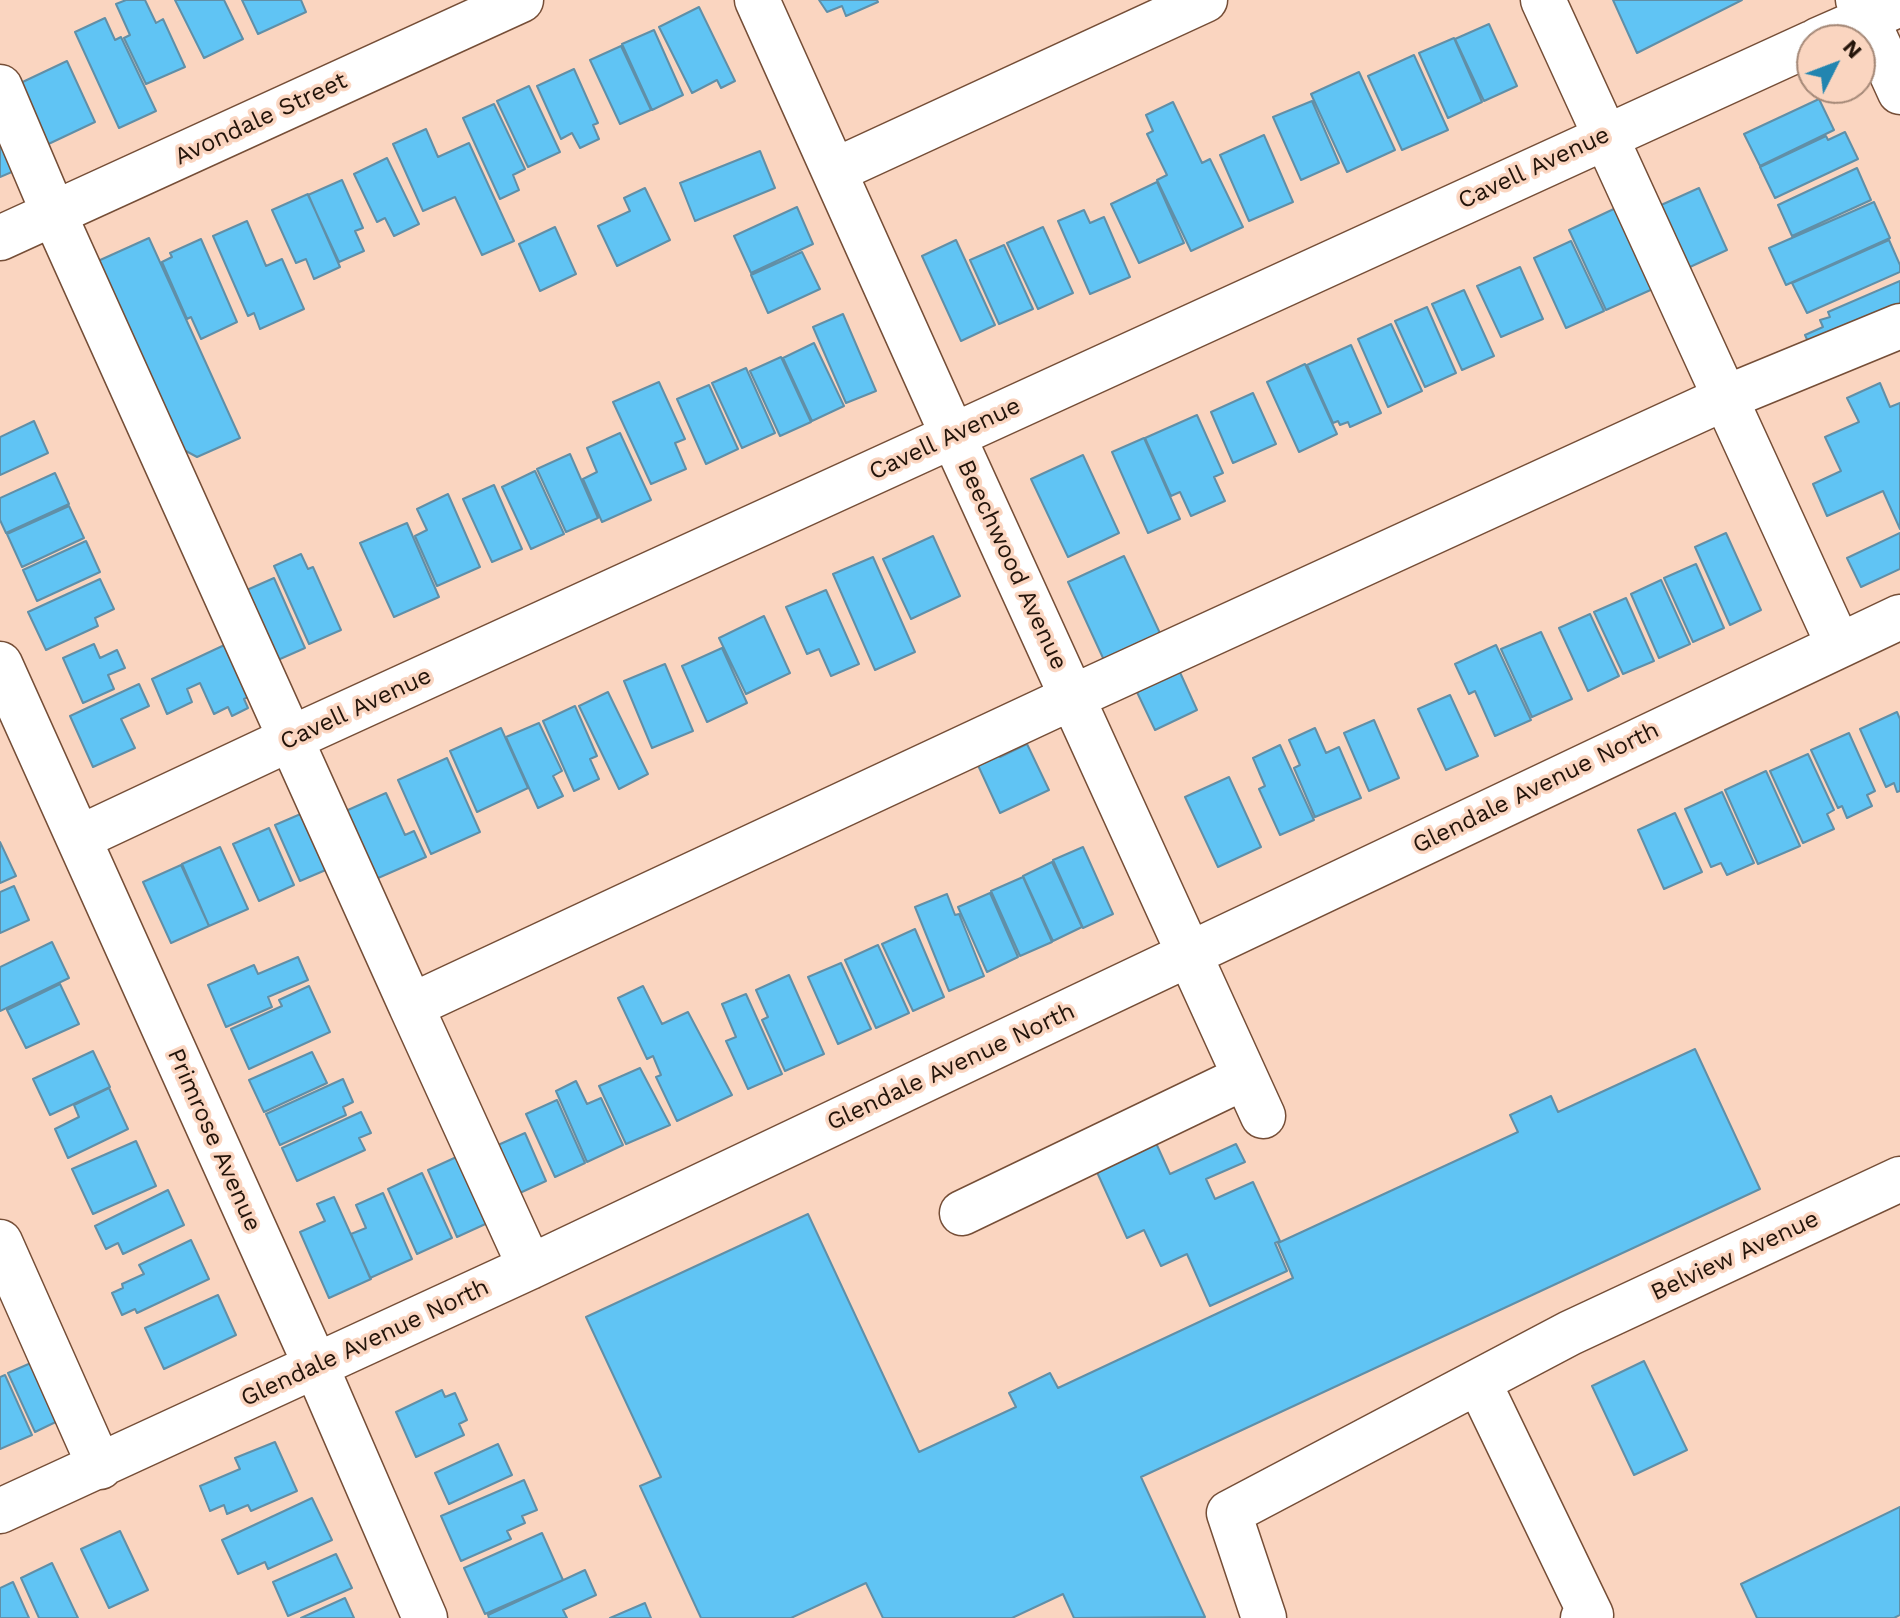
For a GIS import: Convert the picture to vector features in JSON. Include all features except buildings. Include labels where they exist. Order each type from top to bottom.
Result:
[{"type":"street","name":"Avondale Street","points":[[0,238],[521,0]]},
{"type":"street","name":"Beechwood Avenue","points":[[757,0],[1254,1096],[962,1213]]},
{"type":"street","points":[[834,171],[1205,0]]},
{"type":"street","points":[[1543,0],[1838,644]]},
{"type":"street","points":[[1846,24],[1875,7],[1900,92]]},
{"type":"street","name":"Cavell Avenue","points":[[79,838],[1796,50]]},
{"type":"street","points":[[0,87],[54,214],[530,1267]]},
{"type":"street","points":[[411,1006],[1073,697],[1725,398],[1900,326]]},
{"type":"street","name":"Glendale Avenue North","points":[[0,1511],[530,1267],[1900,617]]},
{"type":"street","name":"Primrose Avenue","points":[[0,664],[315,1364],[425,1618]]},
{"type":"street","name":"Belview Avenue","points":[[1264,1618],[1229,1513],[1570,1333],[1900,1179]]},
{"type":"street","points":[[0,1242],[100,1467]]},
{"type":"street","points":[[1479,1383],[1591,1615],[1583,1618]]}]
